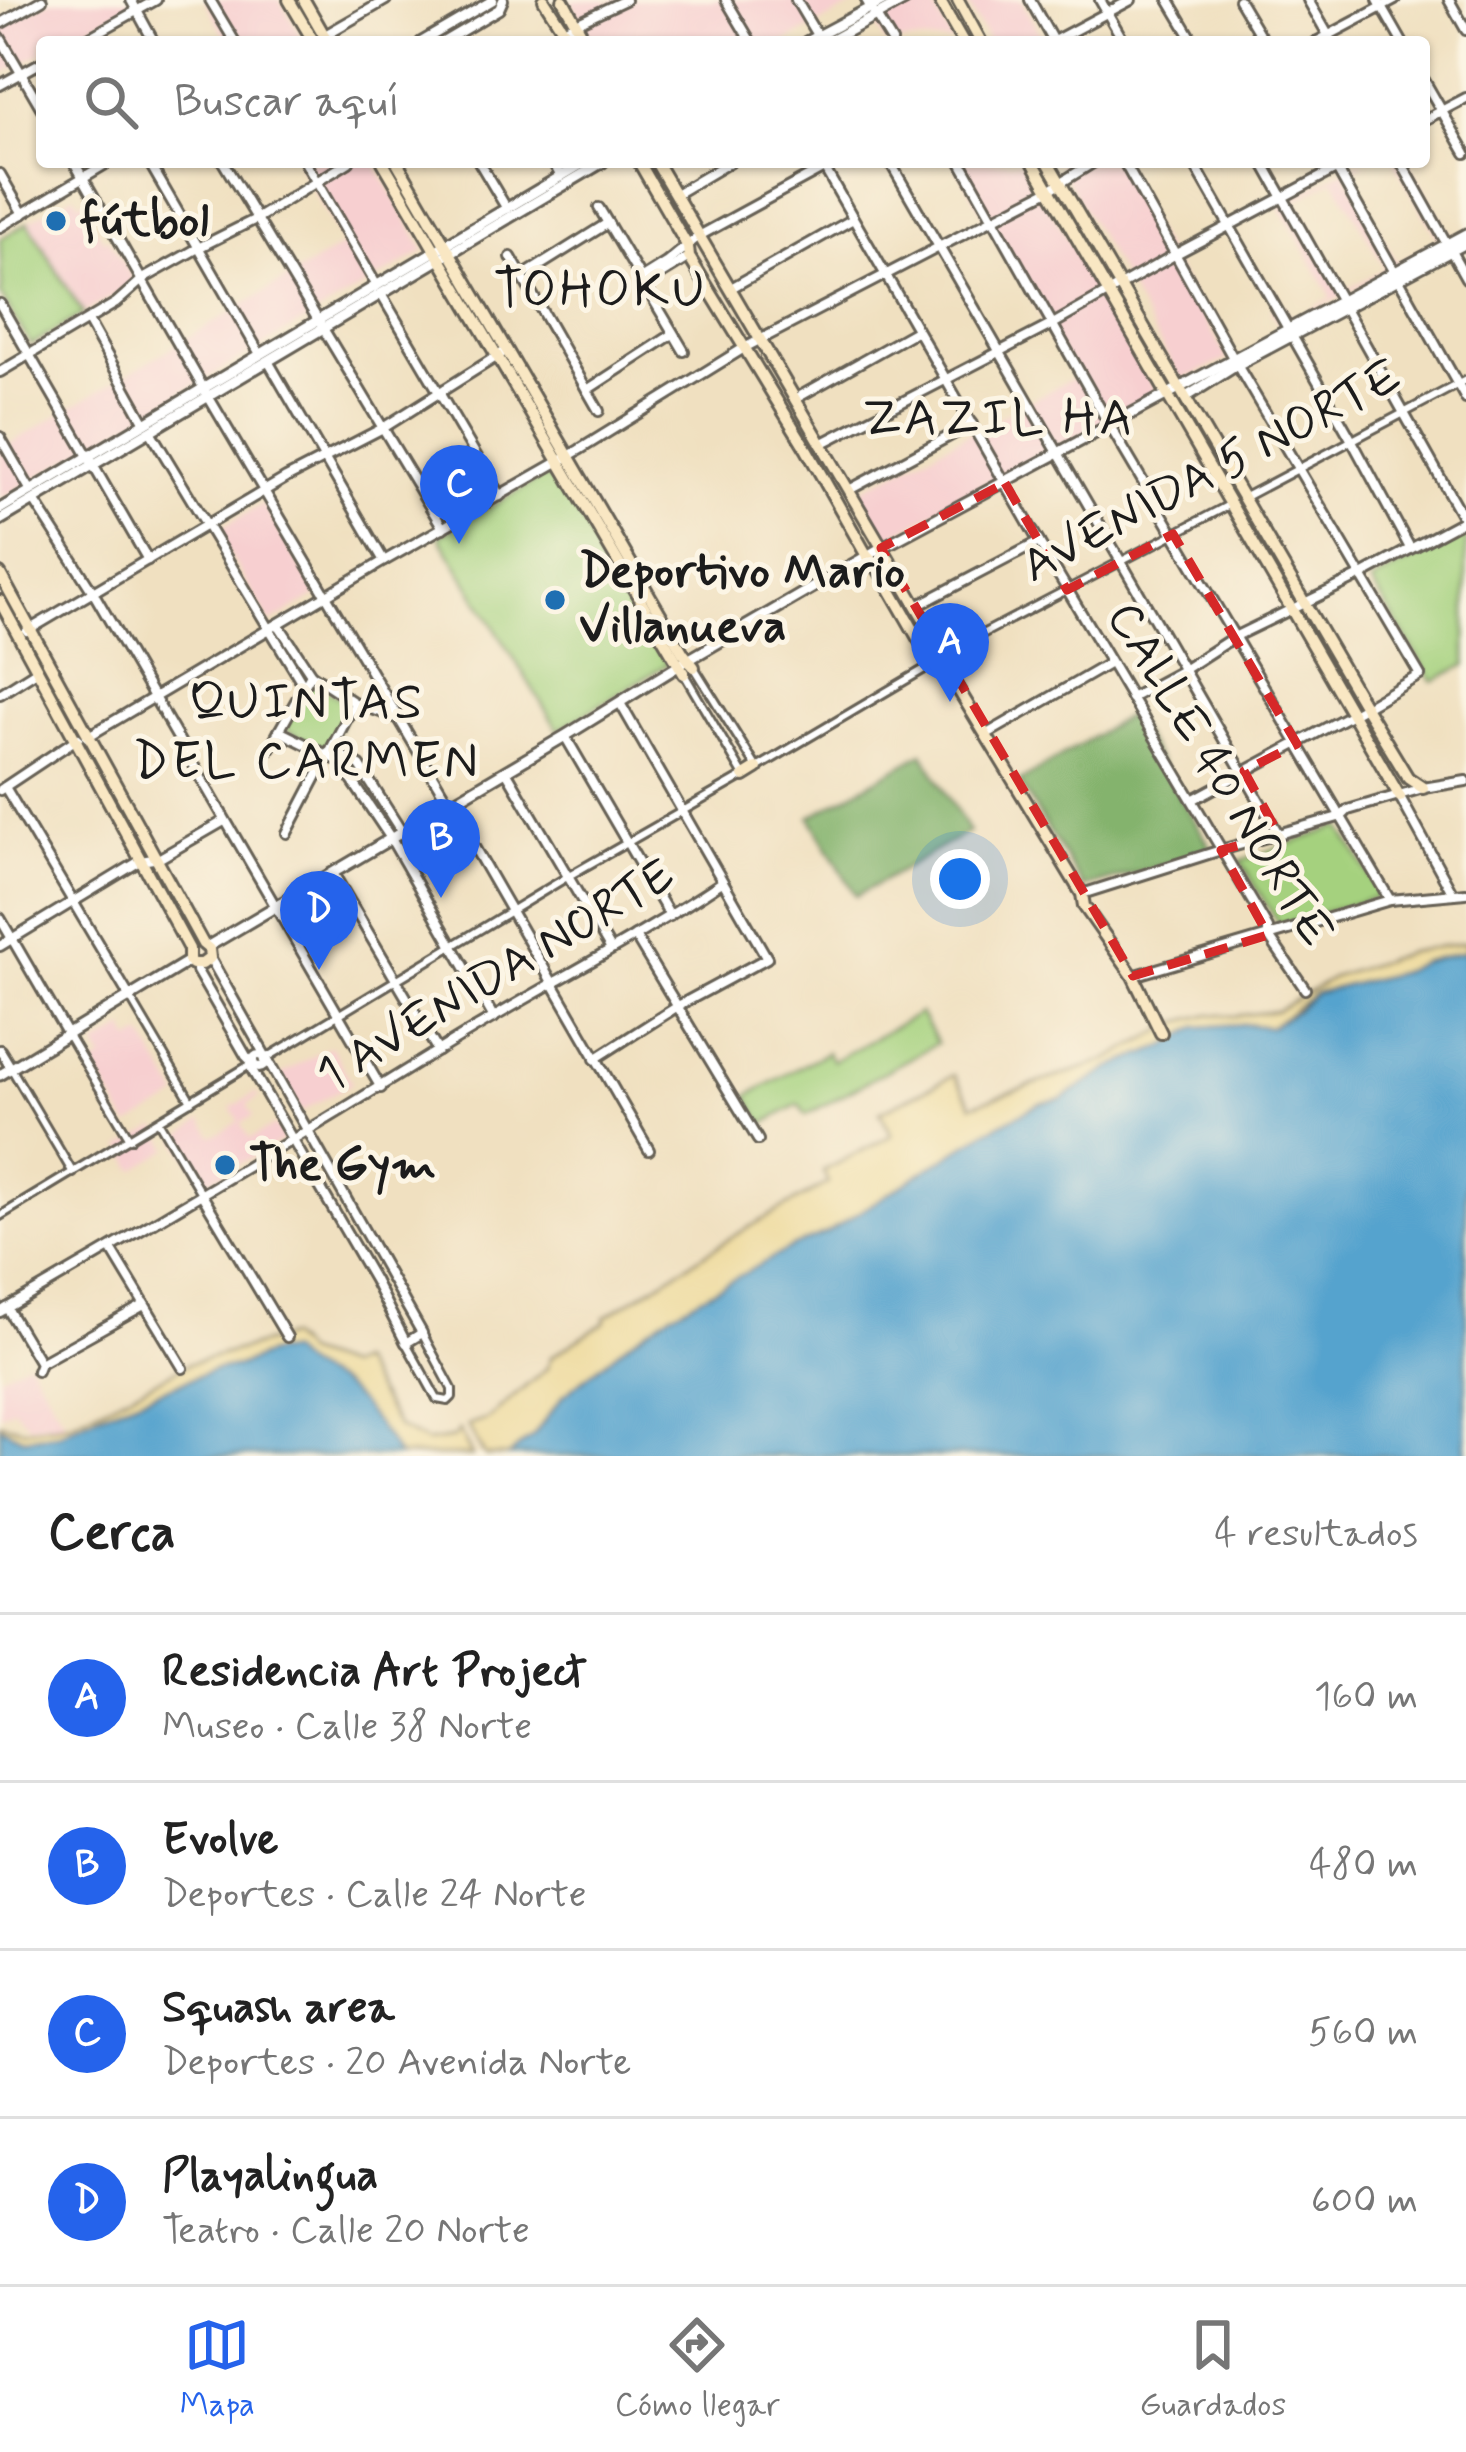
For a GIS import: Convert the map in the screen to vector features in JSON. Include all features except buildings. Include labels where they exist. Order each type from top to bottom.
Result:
[{"type":"main road","points":[[289,0],[314,36]]},
{"type":"main road","points":[[304,0],[316,36]]},
{"type":"main road","points":[[544,0],[580,36]]},
{"type":"main road","points":[[563,0],[571,36]]},
{"type":"main road","points":[[939,0],[960,36]]},
{"type":"main road","points":[[958,0],[978,36]]},
{"type":"main road","points":[[387,168],[442,252],[686,667]]},
{"type":"main road","points":[[400,168],[442,252]]},
{"type":"main road","points":[[642,168],[933,664],[949,674]]},
{"type":"main road","points":[[659,168],[951,665],[949,674],[1082,894],[1084,906],[1133,976],[1161,1034]]},
{"type":"main road","points":[[1038,168],[1055,186],[1178,396],[1290,608],[1400,797]]},
{"type":"main road","points":[[1050,168],[1055,186]]},
{"type":"main road","points":[[807,450],[821,444]]},
{"type":"main road","points":[[1234,497],[1304,601],[1408,778],[1423,788]]},
{"type":"main road","points":[[0,574],[25,631],[81,739],[140,860],[189,949],[193,963],[208,952],[156,859],[81,739],[38,670],[25,631],[0,602]]},
{"type":"main road","name":"AVENIDA 5 NORTE","points":[[744,776],[757,768]]},
{"type":"street","points":[[0,24],[43,0]]},
{"type":"street","points":[[131,0],[151,36]]},
{"type":"street","points":[[91,36],[157,0]]},
{"type":"street","points":[[210,0],[231,36]]},
{"type":"street","points":[[326,36],[386,0]]},
{"type":"street","points":[[431,36],[493,0]]},
{"type":"street","points":[[453,36],[499,9],[503,0]]},
{"type":"street","points":[[554,36],[625,0]]},
{"type":"street","points":[[726,0],[747,36]]},
{"type":"street","points":[[796,0],[819,36]]},
{"type":"street","points":[[828,36],[871,8],[905,0]]},
{"type":"street","points":[[1030,0],[1050,36]]},
{"type":"street","points":[[1100,0],[1120,36]]},
{"type":"street","points":[[1064,36],[1131,0]]},
{"type":"street","points":[[1169,0],[1190,36]]},
{"type":"street","points":[[1239,0],[1260,36]]},
{"type":"street","points":[[1308,0],[1328,36]]},
{"type":"street","points":[[1334,36],[1380,3],[1395,0]]},
{"type":"street","points":[[1449,0],[1466,29]]},
{"type":"street","points":[[1380,3],[1399,36]]},
{"type":"street","points":[[871,8],[888,36]]},
{"type":"street","points":[[0,37],[36,99]]},
{"type":"street","points":[[0,85],[36,65]]},
{"type":"street","points":[[1430,91],[1466,153]]},
{"type":"street","points":[[1430,116],[1466,98]]},
{"type":"street","points":[[78,168],[649,1150]]},
{"type":"street","points":[[0,227],[100,168]]},
{"type":"street","points":[[153,168],[384,560]]},
{"type":"street","points":[[227,168],[442,528]]},
{"type":"street","points":[[308,168],[500,496]]},
{"type":"street","points":[[0,371],[116,303],[143,279],[256,220],[341,168]]},
{"type":"street","points":[[483,168],[507,209]]},
{"type":"street","points":[[556,168],[561,177]]},
{"type":"street","points":[[442,252],[575,168]]},
{"type":"street","points":[[0,520],[206,392],[592,168]]},
{"type":"street","points":[[674,195],[720,168]]},
{"type":"street","points":[[644,281],[688,252],[698,236],[818,168]]},
{"type":"street","name":"CALLE 40 NORTE","points":[[825,168],[1268,935],[1305,989]]},
{"type":"street","points":[[893,168],[1279,835]]},
{"type":"street","points":[[964,168],[1173,534],[1390,900]]},
{"type":"street","points":[[192,1102],[2,788],[745,348],[1084,168]]},
{"type":"street","points":[[1127,168],[1235,362],[1420,675],[1193,799]]},
{"type":"street","points":[[1196,168],[1410,548]]},
{"type":"street","points":[[1131,698],[1234,638],[1465,519],[1266,168]]},
{"type":"street","points":[[821,444],[1116,290],[1330,168]]},
{"type":"street","points":[[1337,168],[1462,382],[1466,399]]},
{"type":"street","points":[[1404,168],[1466,278]]},
{"type":"street","points":[[0,174],[23,214]]},
{"type":"street","points":[[599,208],[684,351]]},
{"type":"street","points":[[730,289],[853,219]]},
{"type":"street","points":[[522,276],[608,223]]},
{"type":"street","points":[[686,667],[744,776],[265,1058],[256,1055],[253,1063],[252,1070],[437,1399],[448,1401],[452,1389],[265,1058],[208,952],[390,837],[686,667],[881,548],[1114,430],[1466,239]]},
{"type":"street","points":[[512,257],[599,411]]},
{"type":"street","points":[[0,304],[148,560]]},
{"type":"street","points":[[88,320],[208,526],[311,674],[355,703],[398,719]]},
{"type":"street","points":[[795,399],[916,331]]},
{"type":"street","points":[[587,390],[674,334]]},
{"type":"street","points":[[25,631],[264,491],[383,428],[502,353]]},
{"type":"street","points":[[206,392],[244,374],[264,358]]},
{"type":"street","name":"AVENIDA 5 NORTE","points":[[757,768],[944,654],[1234,497],[1462,382]]},
{"type":"street","points":[[849,490],[972,424]]},
{"type":"street","points":[[0,437],[381,1088]]},
{"type":"street","points":[[0,508],[33,496]]},
{"type":"street","points":[[917,606],[1039,542]]},
{"type":"street","points":[[274,626],[304,686]]},
{"type":"street","points":[[988,734],[1110,663]]},
{"type":"street","points":[[686,667],[757,768]]},
{"type":"street","points":[[0,694],[38,670]]},
{"type":"street","points":[[269,749],[311,674]]},
{"type":"street","points":[[287,833],[355,703]]},
{"type":"street","points":[[595,1059],[677,1006],[767,958],[620,703]]},
{"type":"street","points":[[279,731],[360,766],[401,831]]},
{"type":"street","points":[[565,736],[670,916]]},
{"type":"street","points":[[330,753],[390,837],[494,1018]]},
{"type":"street","points":[[506,771],[610,949]]},
{"type":"street","points":[[1082,894],[1342,816],[1348,810],[1466,781]]},
{"type":"street","points":[[1400,797],[1453,894]]},
{"type":"street","points":[[0,946],[140,860],[156,859],[224,820]]},
{"type":"street","points":[[333,873],[438,1051]]},
{"type":"street","name":"1 AVENIDA NORTE","points":[[3,1310],[722,882]]},
{"type":"street","points":[[1133,976],[1390,900],[1466,892]]},
{"type":"street","points":[[0,918],[130,1139]]},
{"type":"street","points":[[635,936],[758,1140]]},
{"type":"street","points":[[0,1075],[193,963],[253,1063]]},
{"type":"street","points":[[0,1049],[73,1173]]},
{"type":"street","points":[[0,1216],[253,1063]]},
{"type":"street","points":[[159,1122],[287,1336]]},
{"type":"street","points":[[111,1249],[183,1368]]},
{"type":"street","points":[[365,1266],[378,1257]]},
{"type":"street","points":[[374,1280],[387,1273]]},
{"type":"street","points":[[384,1299],[399,1293]]},
{"type":"street","points":[[0,1297],[38,1367],[144,1304]]},
{"type":"street","points":[[406,1343],[422,1334]]},
{"type":"highlighted area","points":[[1005,483],[1067,590],[1173,534],[1297,744],[1244,771],[1279,835],[1221,850],[1268,935],[1133,976],[881,548]]},
{"type":"shaded area","points":[[51,0],[140,0],[72,36],[36,36],[36,55],[0,75],[0,28]]},
{"type":"shaded area","points":[[204,0],[280,0],[301,36],[225,36]]},
{"type":"shaded area","points":[[570,0],[865,0],[796,36],[591,36]]},
{"type":"shaded area","points":[[917,0],[929,0],[950,36],[882,36],[874,22]]},
{"type":"shaded area","points":[[965,0],[1021,0],[1042,36],[986,36]]},
{"type":"shaded area","points":[[300,168],[377,168],[425,251],[0,499],[0,432],[8,445],[344,245]]},
{"type":"shaded area","points":[[957,168],[1026,168],[1159,396],[882,541],[855,493],[1075,377]]},
{"type":"shaded area","points":[[1060,168],[1117,168],[1228,359],[1181,380]]},
{"type":"shaded area","points":[[1356,168],[1346,174],[1397,263],[1438,239],[1397,168],[1411,168],[1450,236],[1466,229],[1281,329],[1270,309],[1281,303],[1291,320],[1332,298],[1279,205]],"holes":[[[1334,179],[1385,268],[1344,291],[1294,202]]]},
{"type":"shaded area","points":[[74,195],[79,203],[86,199],[94,213],[89,217],[136,283],[83,314],[28,222]]},
{"type":"shaded area","points":[[263,504],[317,595],[270,623],[216,531]]},
{"type":"shaded area","points":[[125,1029],[132,1041],[143,1035],[179,1097],[129,1126],[93,1066],[103,1059],[96,1047]]},
{"type":"shaded area","points":[[331,1046],[352,1083],[301,1112],[280,1075]]},
{"type":"shaded area","points":[[256,1093],[259,1097],[247,1105],[254,1116],[241,1123],[250,1139],[275,1125],[284,1140],[204,1183],[177,1139],[202,1120],[212,1136],[220,1133],[239,1121],[231,1108]]},
{"type":"shaded area","points":[[157,1127],[170,1149],[135,1170],[122,1147]]},
{"type":"shaded area","points":[[28,1361],[65,1422],[29,1425],[13,1408],[0,1415],[0,1376]]},
{"type":"green space","points":[[28,222],[83,314],[31,345],[0,294],[0,239]]},
{"type":"green space","name":"Deportivo Mario Villanueva","points":[[543,477],[560,478],[668,664],[558,730],[439,536]]},
{"type":"green space","points":[[1466,532],[1466,665],[1433,681],[1371,582]]},
{"type":"green space","points":[[309,681],[351,704],[327,751],[283,728]]},
{"type":"green space","points":[[1130,714],[1213,851],[1084,888],[1019,782]]},
{"type":"green space","points":[[923,753],[969,832],[856,896],[810,817]]},
{"type":"green space","points":[[1340,826],[1382,896],[1279,925],[1240,861]]},
{"type":"green space","points":[[920,1013],[937,1043],[806,1115],[799,1104],[763,1124],[747,1096],[827,1052],[833,1061]]},
{"type":"sand","points":[[1466,942],[1466,951],[1316,993],[1270,1027],[1197,1028],[1116,1065],[1062,1099],[1039,1104],[989,1130],[825,1234],[794,1246],[628,1343],[563,1396],[534,1435],[508,1456],[485,1456],[468,1426],[488,1419],[547,1368],[551,1357],[606,1321],[605,1317],[828,1183],[823,1171],[892,1135],[880,1112],[954,1075],[972,1105],[1105,1061],[1179,1022],[1210,1014],[1276,1011],[1334,977],[1409,952]]},
{"type":"sand","points":[[287,1337],[304,1353],[346,1367],[358,1362],[398,1427],[427,1442],[453,1438],[459,1431],[472,1456],[398,1456],[340,1385],[273,1352],[214,1370],[57,1434],[23,1438],[0,1427],[0,1423],[25,1429],[72,1422],[191,1363]]},
{"type":"water","points":[[1466,951],[1466,1456],[508,1456],[534,1435],[563,1396],[670,1314],[825,1234],[989,1130],[1039,1104],[1062,1099],[1116,1065],[1166,1046],[1197,1027],[1270,1027],[1316,993]]},
{"type":"water","points":[[273,1352],[289,1352],[344,1389],[398,1456],[0,1456],[0,1427],[23,1438],[57,1434],[214,1370]]},
{"type":"place","name":"fútbol","points":[[56,221]]},
{"type":"place","name":"Squash area","points":[[459,544]]},
{"type":"place","name":"Deportivo Mario Villanueva","points":[[555,600]]},
{"type":"place","name":"Residencia Art Project","points":[[950,702]]},
{"type":"place","name":"Evolve","points":[[441,898]]},
{"type":"place","name":"Playalingua","points":[[319,970]]},
{"type":"place","name":"The Gym","points":[[225,1165]]},
{"type":"district","name":"TOHOKU","points":[[601,292]]},
{"type":"district","name":"ZAZIL HA","points":[[999,420]]},
{"type":"district","name":"QUINTAS DEL CARMEN","points":[[307,733]]}]
